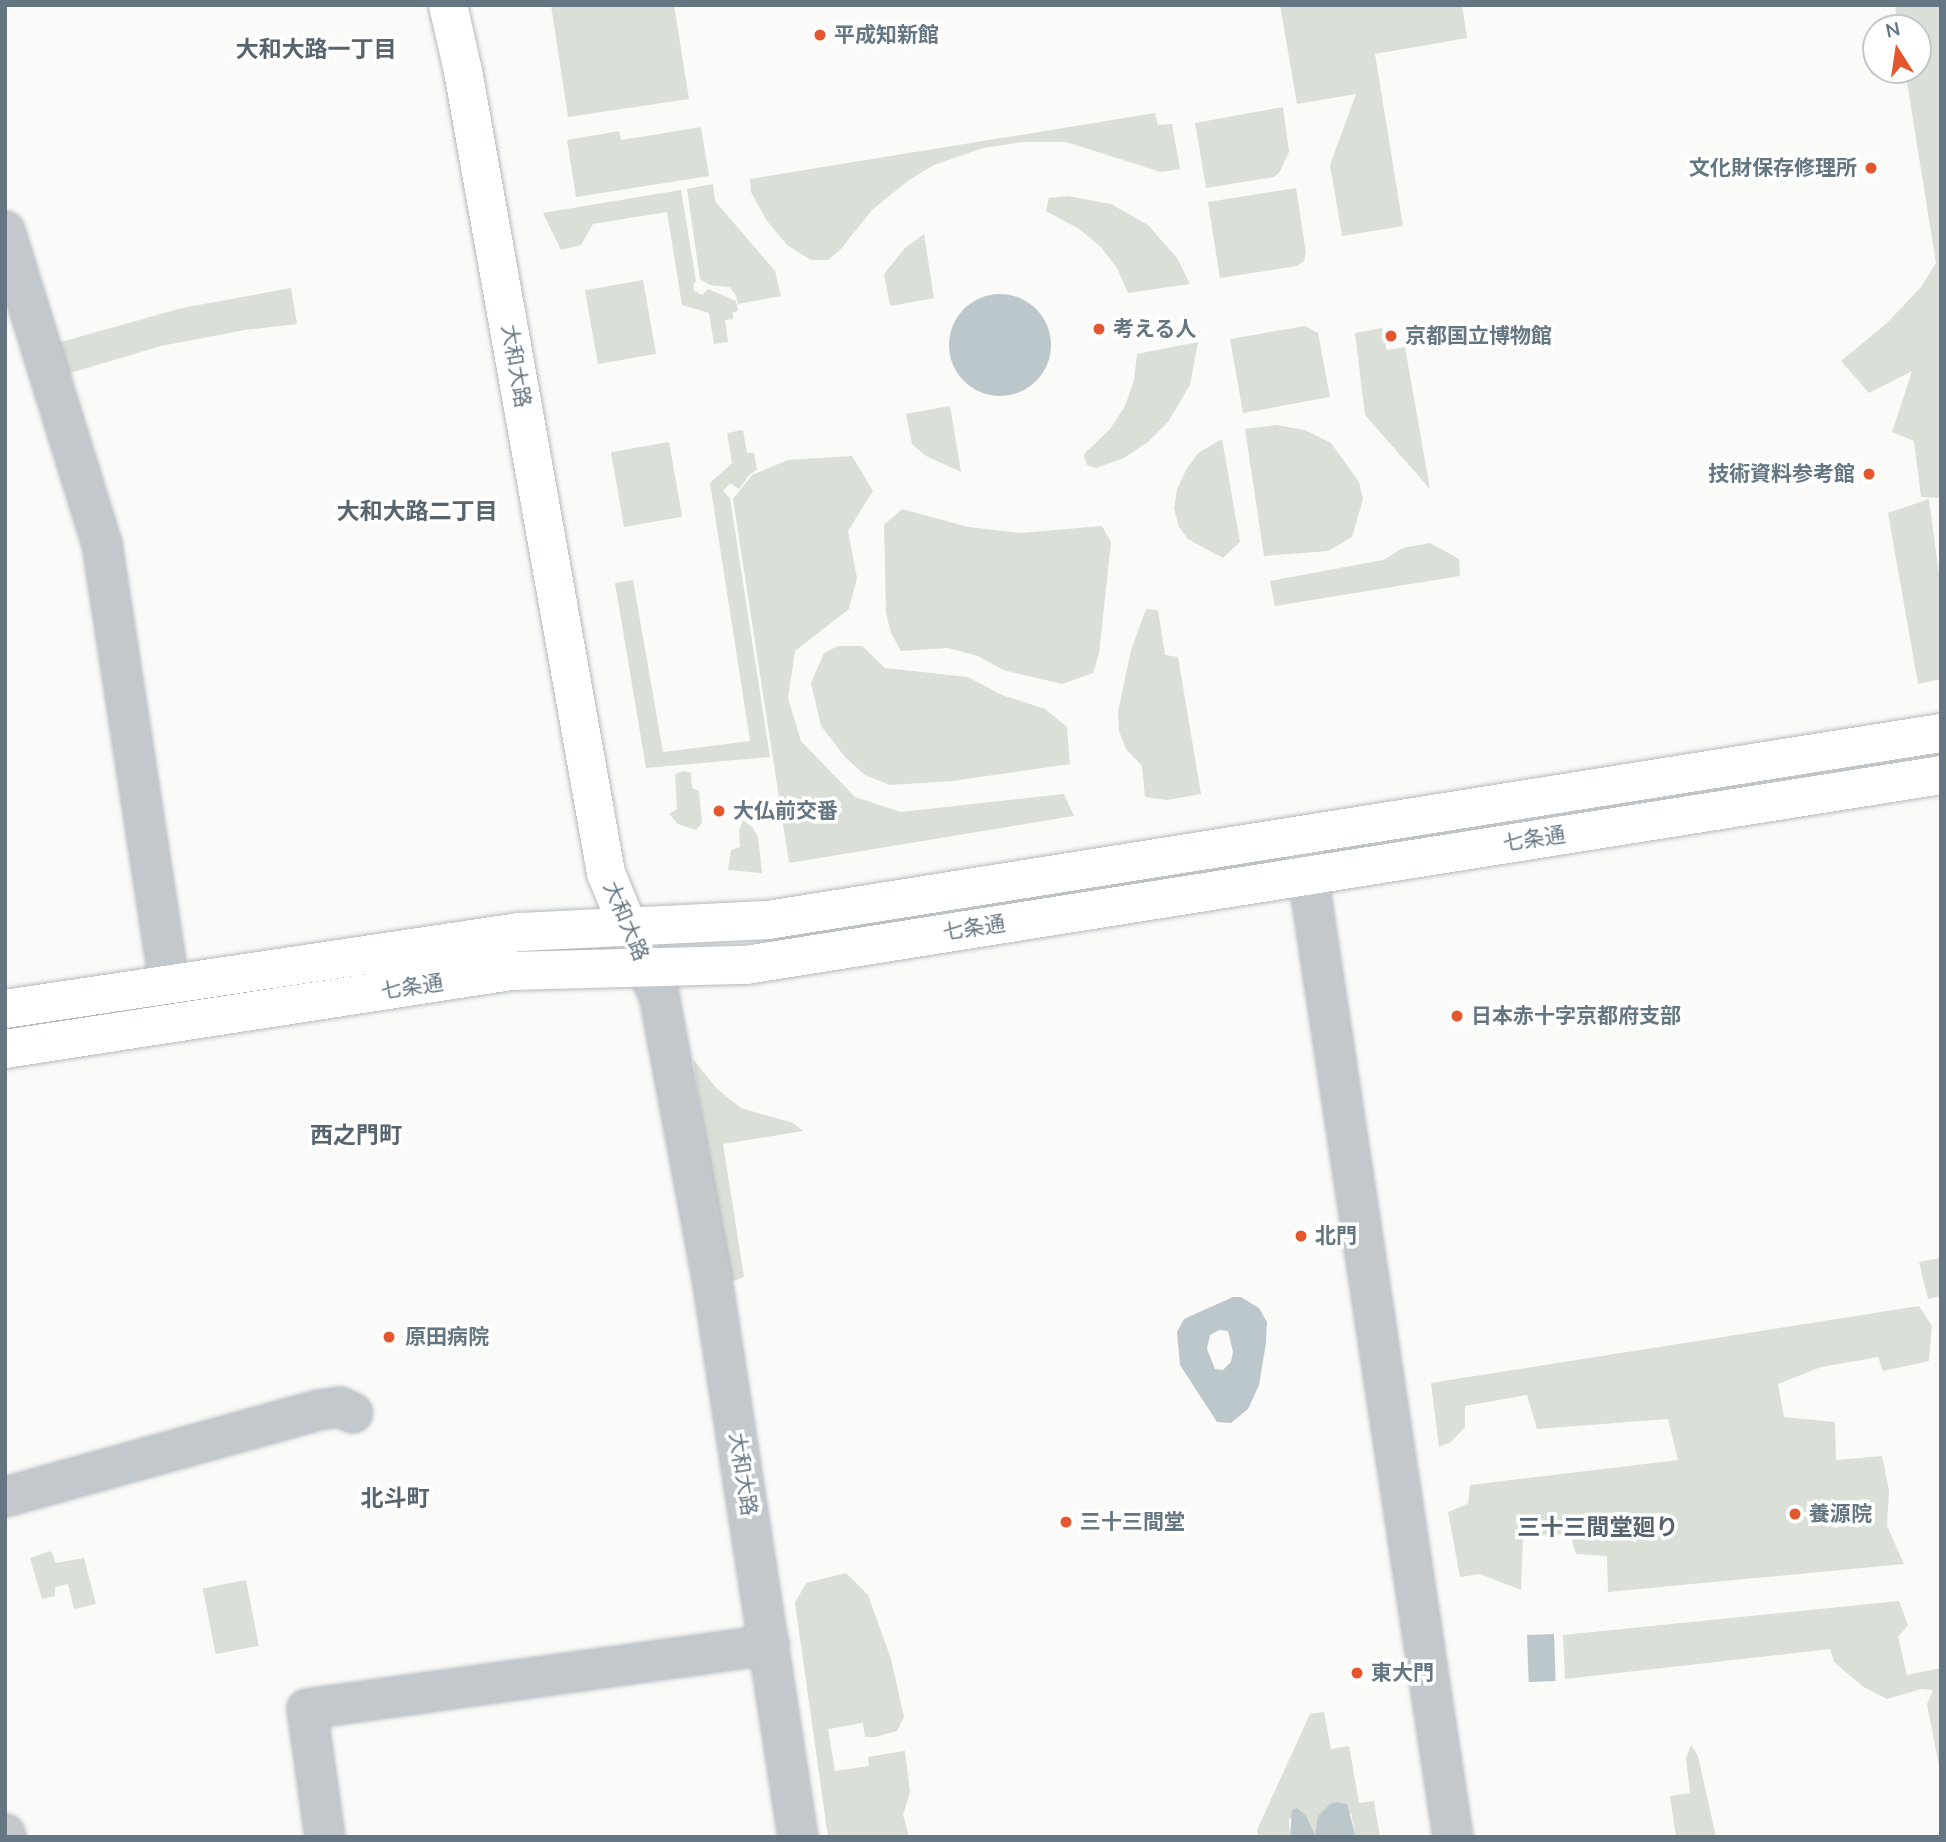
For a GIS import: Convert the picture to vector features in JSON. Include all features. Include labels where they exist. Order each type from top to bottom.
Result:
[{"type":"main road","name":"大和大路","points":[[448,5],[463,71],[606,873],[628,927]]},
{"type":"main road","name":"七条通","points":[[5,1009],[519,932],[768,920],[1302,837],[1941,733]]},
{"type":"main road","name":"七条通","points":[[5,1049],[511,971],[746,965],[1941,775]]},
{"type":"street","points":[[5,230],[102,544],[169,984]]},
{"type":"street","points":[[1302,837],[1452,1837]]},
{"type":"street","name":"大和大路","points":[[628,927],[659,995],[711,1272],[799,1837]]},
{"type":"street","points":[[5,1497],[319,1410],[340,1407],[353,1413]]},
{"type":"street","points":[[325,1837],[307,1709],[770,1645]]},
{"type":"shaded area","points":[[551,5],[674,5],[689,99],[568,117]]},
{"type":"shaded area","points":[[1280,5],[1462,5],[1467,38],[1375,54],[1403,226],[1342,236],[1330,165],[1356,94],[1297,104]]},
{"type":"shaded area","points":[[1895,5],[1939,5],[1941,14],[1941,498],[1921,497],[1914,441],[1892,432],[1912,371],[1869,393],[1841,361],[1886,324],[1921,287],[1936,263],[1907,84],[1932,84],[1932,14],[1896,14]]},
{"type":"shaded area","points":[[1283,107],[1289,152],[1279,173],[1274,177],[1206,188],[1195,123]]},
{"type":"shaded area","points":[[1155,113],[1158,125],[1172,124],[1180,169],[1161,172],[1066,142],[1023,142],[983,148],[934,165],[909,180],[872,210],[840,250],[828,260],[811,260],[787,245],[767,221],[751,192],[750,179]]},
{"type":"shaded area","points":[[701,127],[709,176],[576,197],[567,140],[619,131],[621,140]]},
{"type":"shaded area","points":[[713,184],[715,201],[775,271],[781,296],[738,304],[736,295],[729,287],[710,285],[700,279],[687,189]]},
{"type":"shaded area","points":[[1296,188],[1306,253],[1304,261],[1297,266],[1220,278],[1208,202]]},
{"type":"shaded area","points":[[681,190],[696,281],[693,285],[694,291],[702,295],[708,289],[736,301],[738,311],[733,312],[733,319],[725,320],[728,342],[714,344],[709,313],[682,305],[667,212],[593,224],[581,245],[561,250],[543,213]]},
{"type":"shaded area","points":[[1068,196],[1111,204],[1148,225],[1177,258],[1190,284],[1128,293],[1117,268],[1100,246],[1079,229],[1046,211],[1049,198]]},
{"type":"shaded area","points":[[924,234],[934,298],[890,306],[884,274],[905,248]]},
{"type":"shaded area","points":[[643,280],[656,354],[598,364],[585,290]]},
{"type":"shaded area","points":[[291,288],[297,324],[245,330],[161,346],[67,374],[57,343],[182,308]]},
{"type":"shaded area","points":[[1000,294],[1020,298],[1036,309],[1047,325],[1051,345],[1047,365],[1036,381],[1020,392],[1000,396],[980,392],[964,381],[953,365],[949,345],[953,325],[964,309],[980,298]]},
{"type":"shaded area","points":[[1305,326],[1318,333],[1330,397],[1243,413],[1230,339]]},
{"type":"shaded area","points":[[1382,328],[1387,350],[1405,347],[1430,489],[1365,415],[1355,333]]},
{"type":"shaded area","points":[[1198,342],[1190,385],[1168,422],[1148,442],[1124,458],[1096,468],[1087,465],[1084,456],[1086,452],[1110,429],[1125,406],[1134,380],[1137,354]]},
{"type":"shaded area","points":[[950,406],[961,472],[926,456],[912,444],[906,414]]},
{"type":"shaded area","points":[[1276,425],[1305,430],[1331,443],[1359,482],[1363,499],[1352,537],[1328,551],[1264,556],[1245,429]]},
{"type":"shaded area","points":[[743,430],[747,453],[754,453],[757,470],[750,474],[739,489],[730,483],[723,491],[730,498],[770,757],[646,768],[615,583],[633,580],[663,752],[750,741],[710,483],[732,463],[727,433]]},
{"type":"shaded area","points":[[1222,439],[1240,542],[1223,558],[1188,539],[1179,527],[1174,508],[1177,489],[1186,470],[1198,453]]},
{"type":"shaded area","points":[[669,442],[682,517],[624,527],[611,452]]},
{"type":"shaded area","points":[[852,456],[873,491],[848,531],[857,578],[849,609],[795,651],[788,698],[801,741],[855,797],[901,812],[1064,794],[1074,816],[789,863],[733,499],[752,475],[788,460]]},
{"type":"shaded area","points":[[1929,499],[1941,590],[1941,679],[1918,684],[1888,513]]},
{"type":"shaded area","points":[[902,509],[968,527],[1021,533],[1102,526],[1111,542],[1099,654],[1093,673],[1062,684],[1003,670],[978,656],[948,648],[901,651],[891,633],[886,613],[884,525]]},
{"type":"shaded area","points":[[1430,543],[1459,559],[1460,576],[1275,606],[1270,581],[1383,560],[1403,548]]},
{"type":"shaded area","points":[[1146,609],[1158,610],[1165,655],[1178,657],[1201,794],[1167,800],[1145,797],[1142,766],[1126,749],[1119,731],[1118,712],[1131,650]]},
{"type":"shaded area","points":[[838,646],[862,646],[885,668],[968,677],[1002,695],[1045,709],[1067,727],[1070,764],[953,781],[890,785],[865,775],[845,757],[821,726],[811,683],[824,653]]},
{"type":"shaded area","points":[[683,771],[691,773],[692,788],[699,791],[702,823],[696,830],[678,824],[669,814],[677,809],[675,774]]},
{"type":"shaded area","points":[[743,820],[753,828],[758,837],[762,873],[728,870],[731,850],[740,847],[739,830]]},
{"type":"shaded area","points":[[693,1059],[717,1089],[741,1108],[793,1123],[803,1131],[723,1144],[744,1277],[728,1283]]},
{"type":"shaded area","points":[[1941,1258],[1941,1296],[1928,1299],[1919,1262]]},
{"type":"shaded area","points":[[1233,1297],[1241,1297],[1259,1308],[1267,1322],[1259,1385],[1248,1409],[1231,1423],[1217,1422],[1180,1365],[1177,1332],[1184,1319]],"holes":[[[1219,1330],[1228,1331],[1233,1352],[1231,1362],[1223,1370],[1215,1369],[1207,1349],[1210,1335]]]},
{"type":"shaded area","points":[[1919,1306],[1932,1326],[1929,1361],[1883,1371],[1878,1357],[1821,1367],[1778,1384],[1784,1417],[1835,1422],[1836,1460],[1882,1456],[1889,1490],[1887,1526],[1904,1564],[1608,1592],[1607,1556],[1576,1554],[1570,1534],[1523,1536],[1521,1590],[1480,1574],[1460,1577],[1448,1512],[1468,1504],[1470,1485],[1678,1460],[1668,1419],[1537,1429],[1527,1395],[1465,1406],[1465,1427],[1451,1442],[1439,1447],[1431,1383]]},
{"type":"shaded area","points":[[51,1551],[56,1563],[84,1558],[96,1604],[74,1609],[68,1584],[55,1587],[55,1596],[42,1599],[30,1558]]},
{"type":"shaded area","points":[[846,1573],[868,1595],[891,1659],[904,1717],[897,1731],[875,1737],[865,1737],[863,1723],[828,1729],[835,1771],[869,1766],[868,1757],[905,1751],[910,1792],[903,1815],[909,1837],[828,1837],[795,1603],[806,1583]]},
{"type":"shaded area","points":[[246,1580],[259,1646],[216,1654],[203,1588]]},
{"type":"shaded area","points":[[1899,1601],[1908,1625],[1898,1637],[1907,1675],[1941,1668],[1941,1776],[1927,1704],[1933,1690],[1921,1689],[1887,1699],[1862,1686],[1834,1662],[1830,1649],[1565,1679],[1563,1635]]},
{"type":"shaded area","points":[[1554,1634],[1556,1681],[1529,1682],[1527,1635]]},
{"type":"shaded area","points":[[1324,1712],[1331,1749],[1349,1746],[1359,1803],[1374,1801],[1380,1837],[1356,1837],[1351,1813],[1318,1827],[1315,1835],[1307,1817],[1289,1819],[1290,1837],[1259,1837],[1257,1830],[1310,1714]]},
{"type":"shaded area","points":[[1691,1745],[1698,1756],[1716,1837],[1676,1837],[1670,1796],[1690,1793],[1686,1758]]},
{"type":"shaded area","points":[[1330,1804],[1347,1804],[1356,1837],[1290,1837],[1292,1810],[1297,1808],[1307,1817],[1315,1835],[1318,1816]]},
{"type":"place","name":"平成知新館","points":[[820,35]]},
{"type":"place","name":"文化財保存修理所","points":[[1871,168]]},
{"type":"place","name":"考える人","points":[[1099,329]]},
{"type":"place","name":"京都国立博物館","points":[[1391,336]]},
{"type":"place","name":"技術資料参考館","points":[[1869,474]]},
{"type":"place","name":"大仏前交番","points":[[719,811]]},
{"type":"place","name":"日本赤十字京都府支部","points":[[1457,1016]]},
{"type":"place","name":"北門","points":[[1301,1236]]},
{"type":"place","name":"原田病院","points":[[389,1337]]},
{"type":"place","name":"養源院","points":[[1795,1514]]},
{"type":"place","name":"三十三間堂","points":[[1066,1522]]},
{"type":"place","name":"東大門","points":[[1357,1673]]},
{"type":"district","name":"大和大路一丁目","points":[[316,50]]},
{"type":"district","name":"大和大路二丁目","points":[[417,512]]},
{"type":"district","name":"西之門町","points":[[356,1136]]},
{"type":"district","name":"北斗町","points":[[395,1499]]},
{"type":"district","name":"三十三間堂廻り","points":[[1598,1528]]}]
